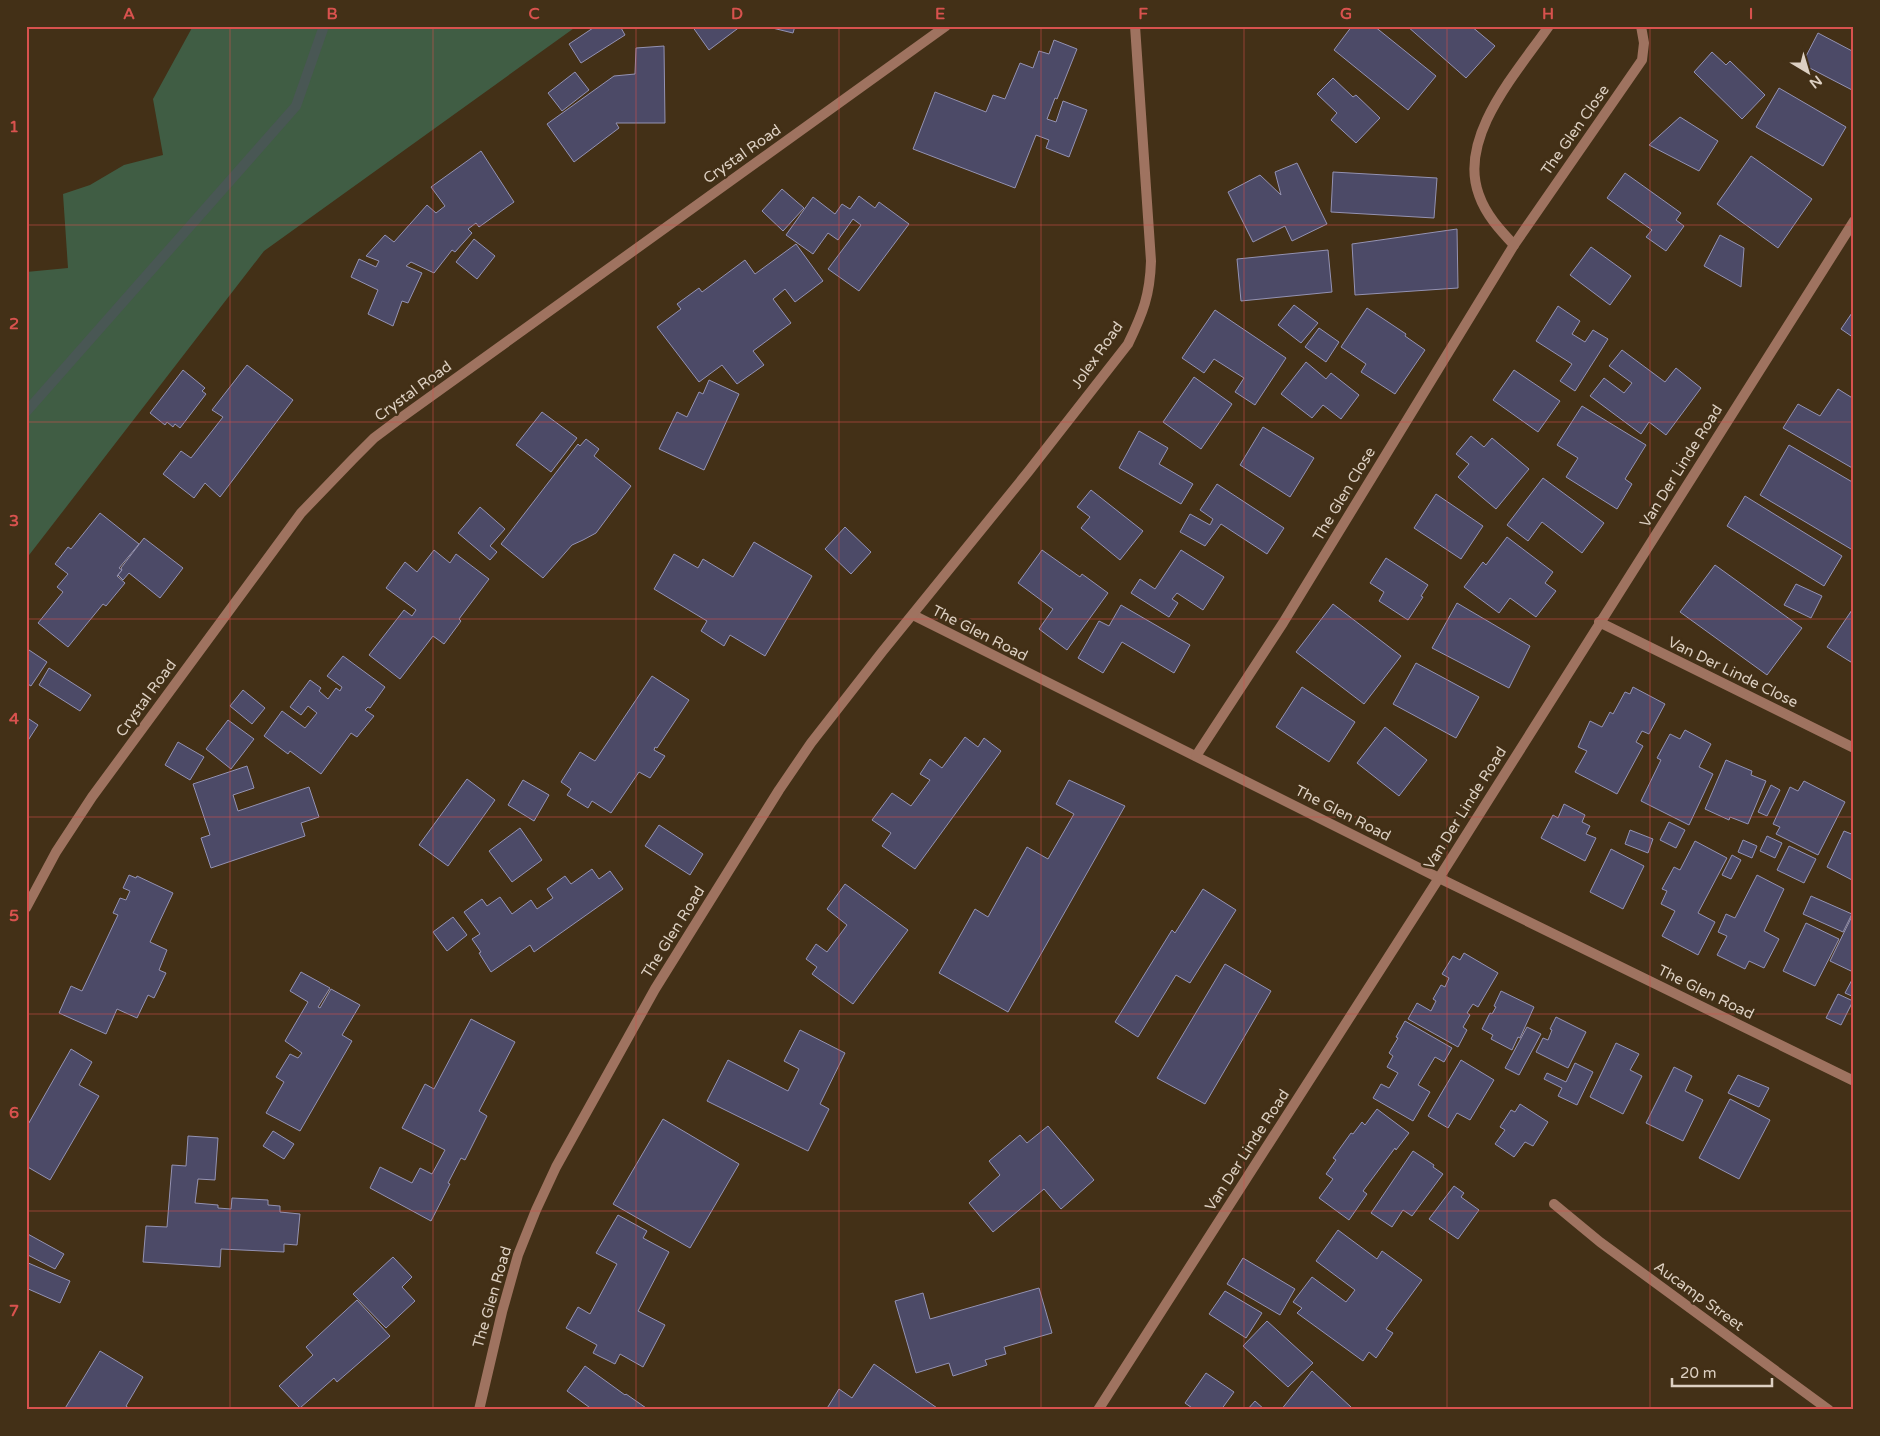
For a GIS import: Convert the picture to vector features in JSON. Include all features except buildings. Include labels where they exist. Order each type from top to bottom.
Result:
[{"type":"street","name":"Crystal Road","points":[[26,908],[56,852],[92,797],[301,513],[353,458],[374,438],[398,420],[946,26]]},
{"type":"street","name":"Jolex Road","points":[[913,615],[1128,344],[1146,303],[1151,261],[1135,26]]},
{"type":"street","points":[[1514,245],[1496,226],[1479,195],[1474,167],[1475,154],[1482,131],[1492,110],[1549,26]]},
{"type":"street","name":"The Glen Close","points":[[1196,756],[1283,623],[1514,245],[1642,60],[1644,43],[1640,26]]},
{"type":"street","name":"Van Der Linde Road","points":[[1098,1410],[1439,878],[1854,221]]},
{"type":"street","name":"The Glen Road","points":[[479,1410],[502,1312],[518,1255],[556,1167],[655,988],[794,766],[913,615],[1075,698],[1854,1081]]},
{"type":"street","name":"Van Der Linde Close","points":[[1599,622],[1854,748]]},
{"type":"street","name":"Aucamp Street","points":[[1554,1204],[1600,1242],[1829,1410]]},
{"type":"green space","points":[[193,26],[577,26],[264,251],[26,559],[26,272],[68,268],[63,194],[90,185],[124,165],[163,155],[153,99]]},
{"type":"waterway","points":[[26,412],[296,106],[324,26]]}]
